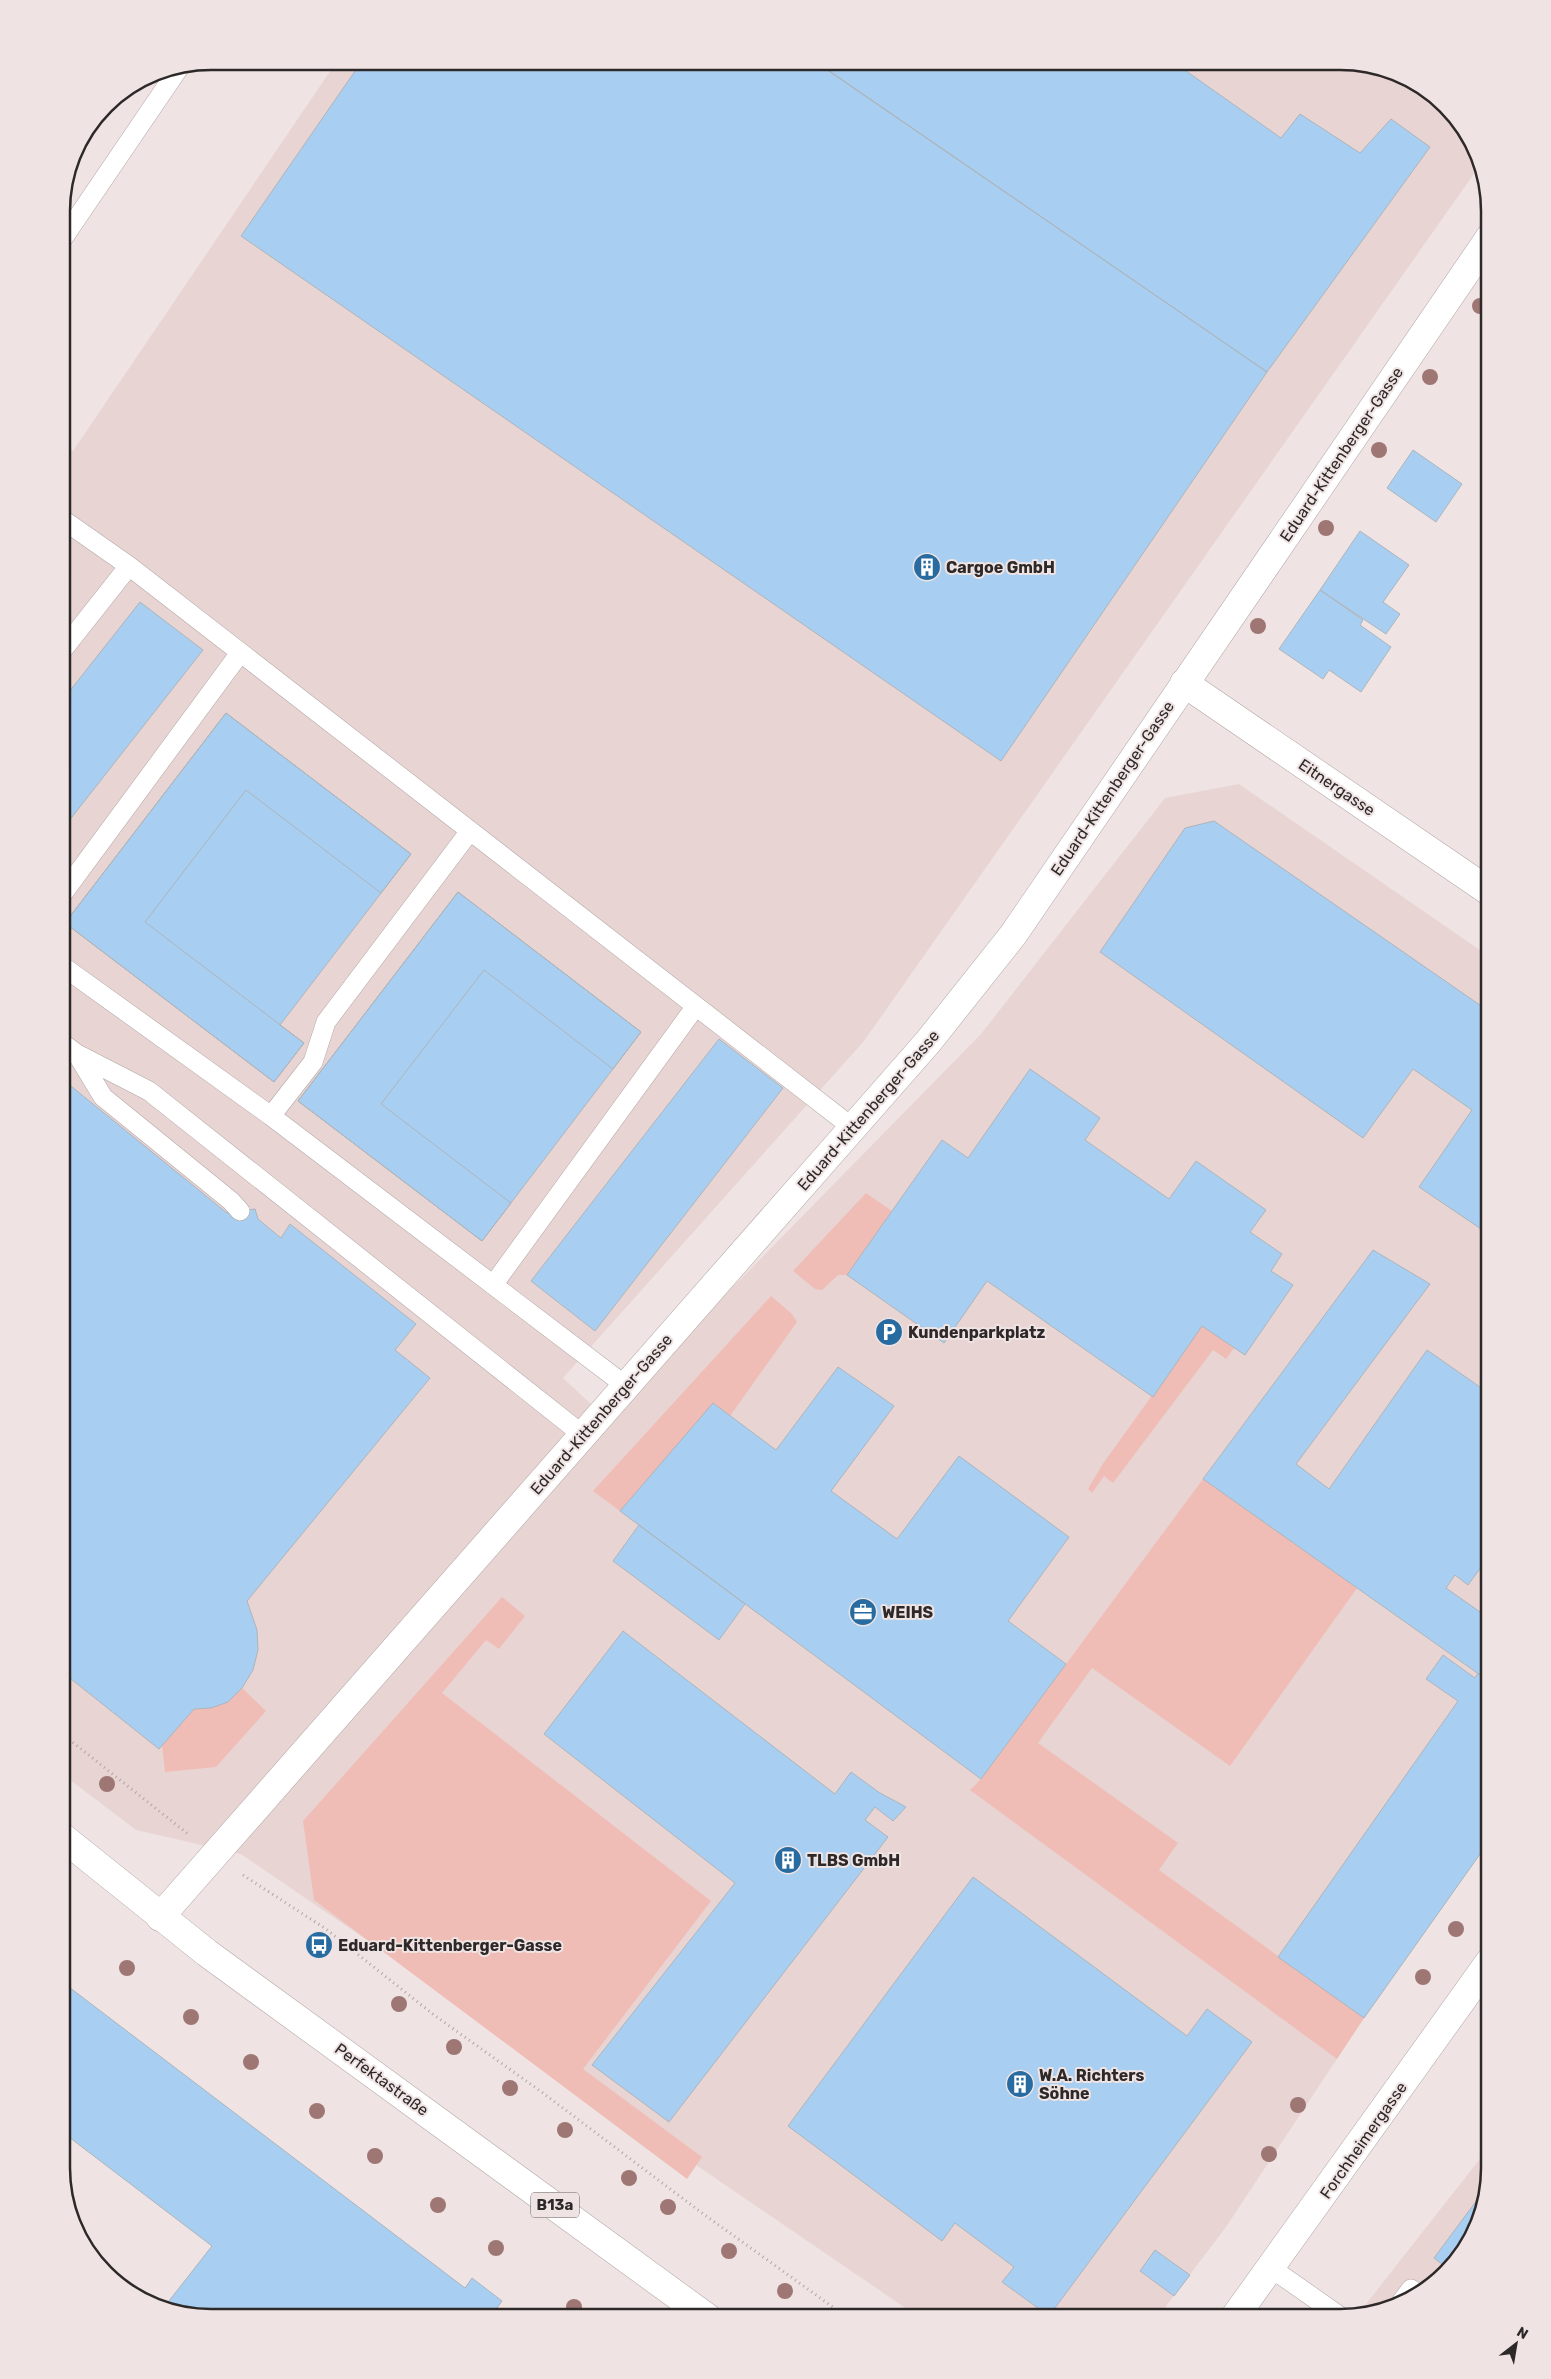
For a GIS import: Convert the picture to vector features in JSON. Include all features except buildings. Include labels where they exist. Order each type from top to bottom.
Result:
[{"type":"street","name":"Eduard-Kittenberger-Gasse","points":[[160,1917],[928,1042],[1013,935],[1481,249]]},
{"type":"street","name":"Eitnergasse","points":[[1184,683],[1481,886]]},
{"type":"street","name":"Perfektastraße","points":[[70,1843],[160,1917],[696,2309]]},
{"type":"street","name":"Forchheimergasse","points":[[1241,2309],[1481,1974]]},
{"type":"lane","points":[[70,228],[174,75]]},
{"type":"lane","points":[[70,525],[129,566],[853,1128]]},
{"type":"lane","points":[[70,642],[129,566]]},
{"type":"lane","points":[[70,885],[240,653]]},
{"type":"lane","points":[[271,1116],[313,1062],[326,1022],[470,831]]},
{"type":"lane","points":[[70,970],[271,1116],[626,1386]]},
{"type":"lane","points":[[493,1285],[696,1006]]},
{"type":"lane","points":[[70,1049],[149,1091],[583,1435]]},
{"type":"lane","points":[[77,1054],[103,1096],[231,1201],[240,1211]]},
{"type":"lane","points":[[1271,2268],[1330,2309]]},
{"type":"path","points":[[70,1740],[213,1855],[326,1929],[434,2015],[835,2309]]},
{"type":"shaded area","points":[[331,70],[1349,70],[1385,77],[1426,99],[1452,125],[1462,141],[1475,172],[864,1041],[563,1378],[608,1420],[623,1399],[981,1034],[1165,798],[1239,784],[1481,951],[1481,1853],[1364,2018],[1226,2227],[1164,2309],[907,2309],[241,1854],[136,1830],[70,1780],[70,449],[73,451]]},
{"type":"shaded area","points":[[866,1193],[892,1211],[847,1275],[838,1275],[822,1290],[815,1289],[793,1271]]},
{"type":"shaded area","points":[[771,1296],[792,1314],[797,1322],[730,1416],[713,1404],[620,1511],[593,1491]]},
{"type":"shaded area","points":[[1202,1326],[1234,1348],[1226,1359],[1213,1350],[1113,1483],[1104,1476],[1092,1493],[1088,1489],[1102,1465]]},
{"type":"shaded area","points":[[1203,1479],[1357,1588],[1230,1766],[1092,1668],[1038,1743],[1178,1843],[1159,1870],[1364,2018],[1337,2059],[970,1790],[981,1779]]},
{"type":"shaded area","points":[[502,1597],[525,1616],[499,1649],[486,1640],[442,1693],[711,1901],[583,2069],[702,2157],[687,2179],[314,1900],[303,1821]]},
{"type":"shaded area","points":[[242,1688],[266,1711],[216,1767],[165,1772],[162,1745],[194,1709],[209,1708],[221,1704]]},
{"type":"shaded area","points":[[1481,2157],[1480,2186],[1476,2204],[1470,2222],[1452,2254],[1426,2280],[1410,2290],[1394,2298],[1364,2307]]},
{"type":"place","name":"Cargoe GmbH","points":[[927,567]]},
{"type":"place","name":"Kundenparkplatz","points":[[889,1332]]},
{"type":"place","name":"WEIHS","points":[[863,1612]]},
{"type":"place","name":"TLBS GmbH","points":[[788,1860]]},
{"type":"place","name":"Eduard-Kittenberger-Gasse","points":[[319,1945]]},
{"type":"place","name":"W.A. Richters Söhne","points":[[1020,2084]]}]
